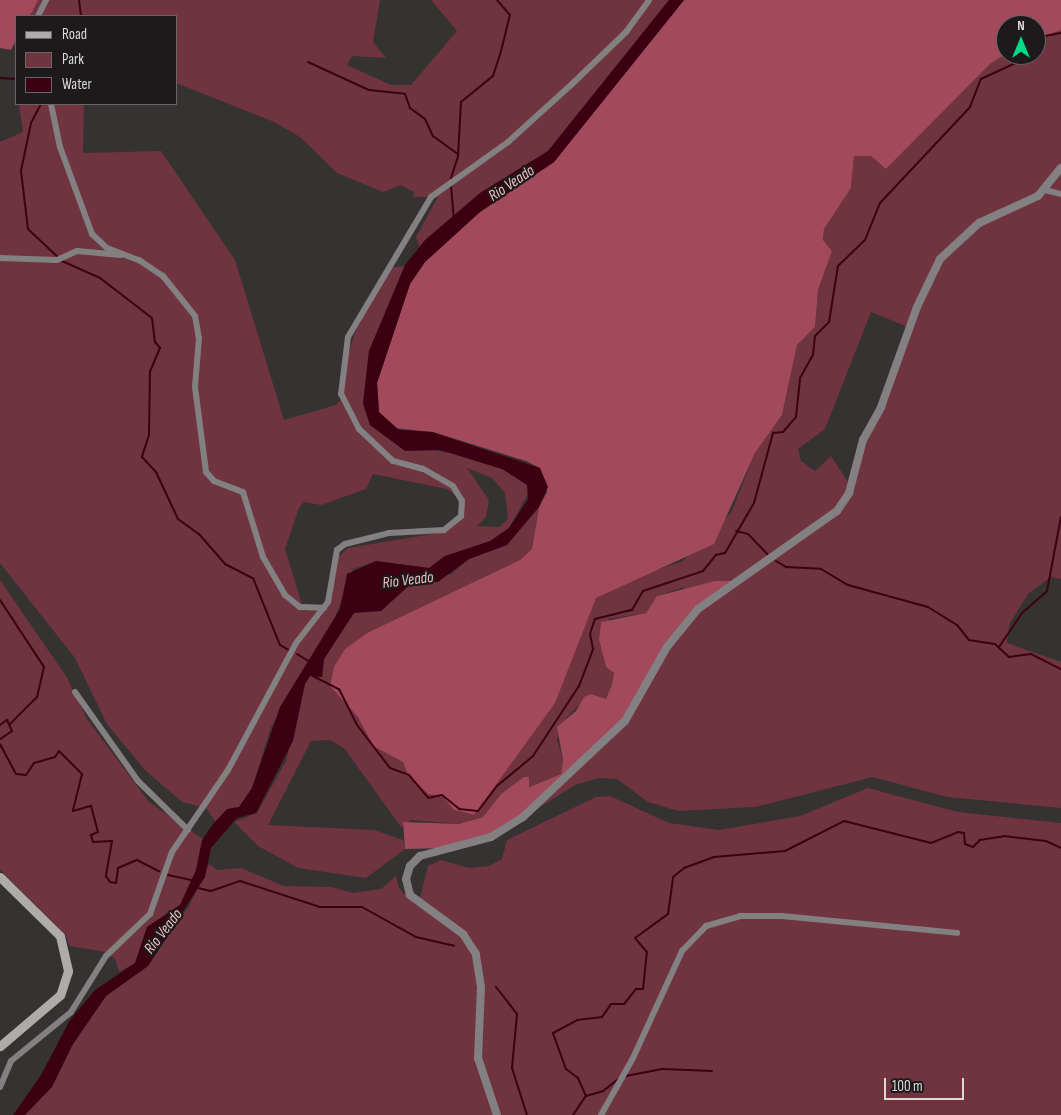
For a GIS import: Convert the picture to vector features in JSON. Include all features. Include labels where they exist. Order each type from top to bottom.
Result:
[{"type":"main road","points":[[0,877],[60,936],[68,971],[60,995],[0,1046]]},
{"type":"street","points":[[38,15],[46,0]]},
{"type":"street","points":[[0,1087],[11,1061],[71,1012],[106,956],[150,914],[169,858],[228,770],[296,643],[324,608],[332,592],[333,558],[341,546],[396,532],[444,530],[462,512],[453,486],[423,469],[393,461],[369,443],[352,418],[341,384],[343,356],[353,328],[431,197],[508,142],[626,32],[649,0]]},
{"type":"street","points":[[51,105],[60,147],[92,234],[107,248],[125,255],[163,276],[195,316],[199,338],[195,388],[209,476],[243,492],[263,557],[285,595],[300,607],[324,608]]},
{"type":"street","points":[[498,1115],[478,1058],[481,987],[476,954],[463,934],[410,895],[406,879],[410,866],[420,856],[491,837],[523,817],[625,721],[667,647],[698,609],[837,511],[853,484],[863,440],[881,407],[917,307],[940,259],[978,223],[1045,190],[1061,168]]},
{"type":"street","points":[[1045,190],[1061,194]]},
{"type":"street","points":[[0,258],[57,260],[77,251],[125,255]]},
{"type":"street","points":[[75,692],[138,781],[188,830]]},
{"type":"street","points":[[601,1115],[633,1058],[682,951],[706,926],[740,916],[782,916],[957,933]]},
{"type":"green space","points":[[38,0],[380,0],[373,42],[386,58],[352,56],[347,65],[391,85],[411,85],[457,31],[431,0],[669,0],[548,151],[480,193],[420,248],[416,237],[438,197],[413,197],[414,192],[401,185],[383,192],[337,173],[300,137],[274,122],[178,84],[178,15],[30,15]]},
{"type":"green space","points":[[1061,30],[1061,579],[1051,577],[1028,594],[1009,625],[1007,643],[1061,662],[1061,808],[947,797],[873,777],[755,807],[678,811],[648,802],[617,779],[599,778],[575,785],[535,810],[625,719],[656,663],[684,587],[657,596],[646,613],[609,619],[599,640],[606,667],[614,672],[612,684],[606,699],[591,694],[567,717],[557,739],[563,760],[561,774],[528,787],[524,777],[501,794],[483,817],[459,824],[411,820],[401,827],[344,748],[330,740],[311,741],[268,825],[374,830],[403,840],[405,849],[366,878],[298,868],[258,846],[234,822],[257,813],[286,761],[305,684],[310,676],[322,677],[324,659],[354,612],[374,609],[413,582],[451,574],[469,559],[507,545],[539,507],[532,549],[520,560],[369,632],[334,667],[330,686],[358,717],[373,746],[403,762],[408,775],[428,794],[443,797],[454,810],[474,815],[576,642],[596,598],[632,579],[683,561],[731,513],[755,453],[782,415],[797,345],[815,327],[818,290],[832,251],[823,240],[824,229],[851,188],[854,156],[871,156],[886,169],[990,64],[996,60],[996,65],[1046,65],[1046,35]],"holes":[[[871,312],[908,327],[880,410],[861,450],[852,488],[831,456],[815,471],[801,461],[798,449],[825,429]]]},
{"type":"green space","points":[[19,105],[84,105],[83,153],[161,151],[235,260],[284,420],[336,405],[344,396],[346,362],[354,335],[387,268],[405,266],[369,351],[363,403],[370,425],[421,448],[467,456],[502,469],[522,479],[530,490],[509,528],[490,542],[443,557],[429,568],[376,561],[353,569],[331,628],[271,727],[252,788],[239,807],[227,809],[216,822],[206,808],[182,802],[146,771],[107,724],[75,658],[0,563],[0,142],[23,132]],"holes":[[[467,468],[492,478],[505,493],[508,519],[499,527],[477,526],[486,517],[489,500]],[[373,474],[447,489],[459,498],[458,520],[438,533],[348,548],[335,560],[328,603],[304,611],[285,549],[299,508],[304,502],[321,505],[366,489]]]},
{"type":"green space","points":[[0,580],[66,676],[87,719],[149,802],[203,839],[196,870],[180,905],[147,927],[135,963],[119,972],[115,959],[106,952],[70,946],[65,934],[0,870]]},
{"type":"green space","points":[[868,788],[958,812],[1061,823],[1061,1115],[25,1115],[106,996],[148,966],[189,906],[209,864],[217,870],[241,868],[284,886],[331,887],[353,893],[381,889],[396,876],[399,888],[414,904],[420,898],[428,866],[441,860],[469,868],[489,866],[502,859],[507,840],[596,797],[610,796],[669,823],[719,830],[800,816]]},
{"type":"shaded area","points":[[0,0],[38,0],[30,15],[15,15],[15,42],[11,50],[0,48]]},
{"type":"shaded area","points":[[684,0],[1061,0],[1061,30],[1046,35],[1046,15],[996,15],[996,60],[990,64],[886,169],[871,156],[854,156],[851,188],[824,229],[823,240],[832,251],[818,290],[815,327],[797,345],[782,415],[755,453],[714,544],[596,598],[555,703],[474,815],[454,810],[443,797],[428,794],[408,775],[403,762],[373,746],[358,717],[330,686],[334,667],[345,649],[369,632],[520,560],[532,549],[539,507],[547,492],[540,468],[526,461],[433,432],[394,428],[379,412],[377,383],[410,284],[425,262],[480,212],[554,162]]},
{"type":"shaded area","points":[[715,581],[731,581],[711,598],[656,663],[625,719],[535,810],[492,834],[448,848],[405,849],[403,822],[459,824],[483,817],[501,794],[524,777],[529,777],[529,787],[561,774],[563,760],[557,727],[576,711],[584,697],[591,694],[606,699],[612,684],[614,673],[606,667],[599,640],[601,622],[646,613],[657,596]]},
{"type":"water","name":"Rio Veado","points":[[669,0],[684,0],[554,162],[480,212],[425,262],[410,284],[377,383],[379,412],[399,430],[432,432],[540,468],[548,487],[539,507],[507,545],[469,559],[438,582],[413,582],[381,611],[354,613],[324,659],[322,677],[310,676],[305,684],[293,741],[256,813],[237,818],[211,848],[205,877],[148,966],[106,996],[73,1044],[52,1087],[25,1115],[13,1115],[41,1075],[70,1020],[95,990],[135,963],[147,927],[180,905],[196,870],[202,840],[227,809],[239,807],[252,788],[280,707],[340,609],[347,574],[376,561],[429,568],[445,556],[490,541],[509,528],[528,499],[527,485],[502,469],[440,450],[405,451],[370,425],[363,403],[369,351],[405,265],[425,240],[480,193],[548,151]]},
{"type":"waterway","points":[[79,0],[81,15]]},
{"type":"waterway","points":[[451,178],[458,156],[461,102],[493,76],[501,51],[510,15],[497,0]]},
{"type":"waterway","points":[[1046,36],[1061,33]]},
{"type":"waterway","points":[[308,62],[369,90],[405,94],[410,108],[425,119],[433,136],[458,154]]},
{"type":"waterway","points":[[311,675],[339,689],[357,725],[390,768],[409,775],[428,798],[442,795],[459,809],[478,811],[497,786],[533,756],[579,686],[593,649],[590,634],[595,619],[632,610],[643,591],[703,571],[716,555],[725,553],[754,503],[773,433],[783,432],[796,417],[800,378],[813,355],[815,336],[829,322],[838,266],[865,240],[880,203],[970,107],[981,79],[1011,65]]},
{"type":"waterway","points":[[0,78],[15,79]]},
{"type":"waterway","points":[[40,105],[31,123],[21,171],[28,229],[62,261],[100,278],[152,318],[155,342],[160,348],[150,371],[149,435],[142,457],[156,472],[178,519],[199,534],[225,564],[253,578],[280,645],[291,651]]},
{"type":"waterway","points":[[451,186],[454,219]]},
{"type":"waterway","points":[[999,647],[1022,613],[1047,591],[1061,517]]},
{"type":"waterway","points":[[736,531],[748,534],[768,555]]},
{"type":"waterway","points":[[776,561],[786,567],[821,569],[848,585],[928,607],[957,625],[969,640],[995,644],[1009,657],[1031,654],[1061,669]]},
{"type":"waterway","points":[[0,600],[44,667],[37,697],[10,724]]},
{"type":"waterway","points":[[297,654],[308,661]]},
{"type":"waterway","points":[[0,725],[7,720],[12,731],[0,739]]},
{"type":"waterway","points":[[0,744],[16,774],[26,775],[34,763],[55,757],[59,751],[82,774],[73,811],[91,806],[98,832],[91,835],[93,842],[112,841],[106,876],[110,882],[116,883],[118,868],[137,860],[159,871]]},
{"type":"waterway","points":[[586,1096],[578,1078],[566,1069],[553,1033],[577,1020],[602,1017],[611,1004],[624,1004],[636,989],[643,989],[647,952],[635,938],[668,914],[673,877],[684,868],[714,857],[785,851],[844,821],[931,843],[958,832],[964,833],[965,844],[973,847],[980,840],[1004,836],[1046,841],[1061,848]]},
{"type":"waterway","points":[[168,875],[192,880]]},
{"type":"waterway","points":[[198,888],[211,891],[240,881],[320,907],[362,907],[416,937],[454,946]]},
{"type":"waterway","points":[[496,987],[517,1014],[512,1068],[527,1115]]},
{"type":"waterway","points":[[626,1076],[663,1069],[712,1071]]},
{"type":"waterway","points":[[586,1096],[603,1091],[622,1076]]},
{"type":"waterway","points":[[573,1115],[586,1096]]}]
